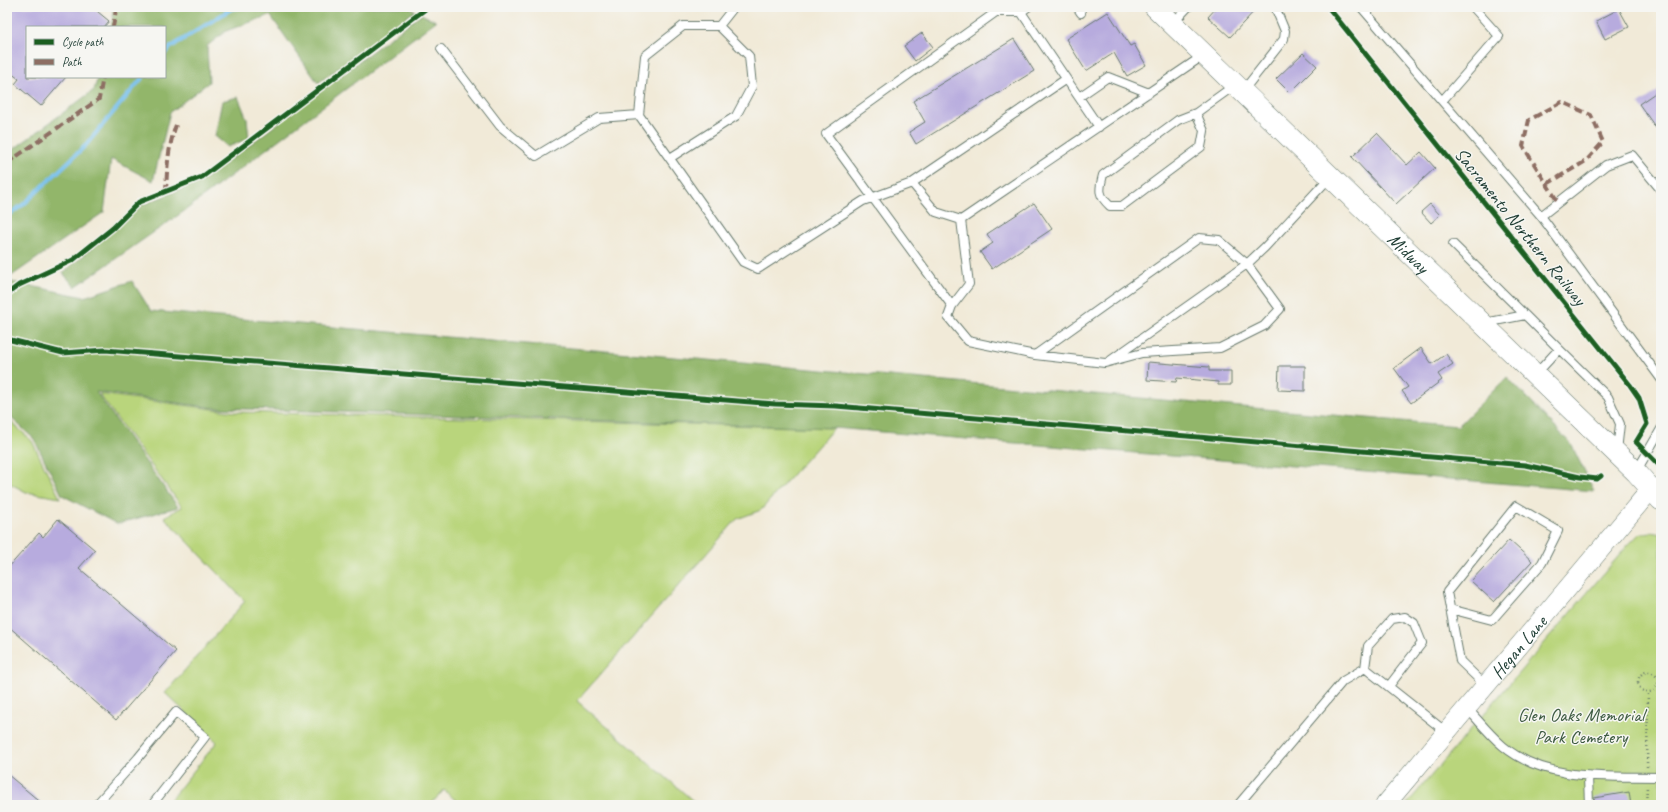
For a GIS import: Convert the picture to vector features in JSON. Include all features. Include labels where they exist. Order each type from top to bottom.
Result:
[{"type":"main road","name":"Midway","points":[[1156,7],[1636,472],[1656,494]]},
{"type":"street","name":"Hegan Lane","points":[[1384,805],[1486,686],[1656,494]]},
{"type":"lane","points":[[719,26],[734,7]]},
{"type":"lane","points":[[1172,24],[1188,7]]},
{"type":"lane","points":[[1196,113],[1204,131],[1201,148],[1122,206],[1110,206],[1102,199],[1099,187],[1103,175],[1178,120],[1196,113],[1239,88],[1284,39],[1285,31],[1275,7]]},
{"type":"lane","points":[[1361,7],[1540,216],[1661,379]]},
{"type":"lane","points":[[1442,101],[1499,36],[1473,7]]},
{"type":"lane","points":[[952,306],[826,134],[996,12],[1024,9],[1066,79],[1099,127]]},
{"type":"lane","points":[[670,158],[736,116],[752,86],[749,56],[719,26],[683,26],[645,56],[639,115],[743,262],[758,269],[863,201],[912,183],[1066,79]]},
{"type":"lane","points":[[441,49],[500,126],[536,156],[599,118],[639,115]]},
{"type":"lane","points":[[961,220],[1204,54]]},
{"type":"lane","points":[[1079,97],[1108,77],[1149,93]]},
{"type":"lane","points":[[1540,216],[1606,165],[1632,155],[1661,190]]},
{"type":"lane","points":[[1106,364],[1247,264],[1331,177]]},
{"type":"lane","points":[[912,183],[936,212],[961,220]]},
{"type":"lane","points":[[961,220],[969,284],[952,306],[948,317],[968,341],[1034,355],[1106,364],[1142,353],[1220,348],[1264,326],[1280,310],[1247,264],[1219,240],[1199,238],[1034,355]]},
{"type":"lane","points":[[1454,244],[1608,397],[1620,424],[1617,454]]},
{"type":"lane","points":[[1482,324],[1525,315]]},
{"type":"lane","points":[[1535,375],[1559,349]]},
{"type":"lane","points":[[1636,472],[1661,430]]},
{"type":"lane","points":[[1450,609],[1492,620],[1542,564],[1558,531],[1516,506],[1447,592],[1450,609],[1460,661],[1486,686]]},
{"type":"lane","points":[[1365,668],[1368,646],[1392,619],[1405,617],[1414,623],[1422,643],[1389,686]]},
{"type":"lane","points":[[1365,668],[1446,732]]},
{"type":"lane","points":[[1238,805],[1342,681],[1365,668]]},
{"type":"lane","points":[[1467,708],[1503,746],[1527,761],[1551,770],[1588,776],[1661,776]]},
{"type":"lane","points":[[96,805],[176,712],[205,736],[152,805]]},
{"type":"lane","points":[[1588,776],[1589,805]]},
{"type":"path","points":[[1646,672],[1655,674],[1658,682],[1654,690],[1648,691],[1642,690],[1638,682],[1639,677],[1646,672]]},
{"type":"path","points":[[1647,761],[1648,691]]},
{"type":"path","points":[[1646,805],[1647,789]]},
{"type":"green space","points":[[112,7],[409,7],[415,11],[318,83],[270,15],[226,31],[207,46],[209,82],[170,112],[153,181],[111,159],[104,212],[7,279],[7,154],[94,90],[98,78],[166,78],[166,26],[111,26],[113,17]]},
{"type":"green space","points":[[421,14],[436,21],[183,212],[75,287],[63,273],[142,205],[202,181]]},
{"type":"green space","points":[[238,97],[247,119],[249,138],[228,147],[215,136],[222,101]]},
{"type":"green space","points":[[7,281],[84,297],[132,281],[151,311],[1458,426],[1507,377],[1571,444],[1594,491],[834,428],[215,408],[96,392],[178,507],[117,524],[62,495],[34,439],[7,414]]},
{"type":"green space","points":[[99,394],[236,412],[834,428],[761,510],[737,519],[577,701],[698,805],[461,805],[444,790],[430,805],[166,805],[217,742],[165,693],[245,601],[164,517],[182,507]]},
{"type":"green space","points":[[7,418],[32,441],[60,498],[26,492],[7,482]]},
{"type":"green space","name":"Glen Oaks Memorial Park Cemetery","points":[[1651,532],[1661,534],[1661,805],[1406,805],[1628,545],[1639,534]]},
{"type":"building","points":[[7,7],[92,7],[109,21],[105,26],[26,26],[26,78],[65,78],[41,106],[15,84],[19,79],[7,70]]},
{"type":"building","points":[[1217,7],[1258,7],[1230,37],[1208,17]]},
{"type":"building","points":[[1619,9],[1629,27],[1605,39],[1596,21]]},
{"type":"building","points":[[1108,12],[1130,46],[1134,44],[1146,65],[1127,76],[1114,53],[1086,71],[1066,39]]},
{"type":"building","points":[[922,33],[933,47],[915,61],[904,46]]},
{"type":"building","points":[[1014,39],[1034,71],[916,144],[909,132],[925,122],[913,101]]},
{"type":"building","points":[[1303,53],[1317,66],[1290,93],[1276,79]]},
{"type":"building","points":[[1661,89],[1661,135],[1639,104]]},
{"type":"building","points":[[1377,133],[1407,165],[1421,152],[1435,168],[1396,204],[1352,157]]},
{"type":"building","points":[[1034,203],[1052,229],[992,269],[980,252],[993,243],[987,234]]},
{"type":"building","points":[[1430,204],[1440,215],[1431,223],[1421,212]]},
{"type":"building","points":[[1421,348],[1432,364],[1446,354],[1453,364],[1438,374],[1442,380],[1411,403],[1402,391],[1408,387],[1394,368]]},
{"type":"building","points":[[1148,362],[1209,367],[1209,371],[1231,371],[1231,385],[1218,385],[1218,382],[1177,378],[1176,382],[1147,380]]},
{"type":"building","points":[[1279,366],[1305,366],[1305,391],[1278,390]]},
{"type":"building","points":[[58,519],[95,550],[79,568],[176,651],[116,720],[7,625],[7,569],[39,533],[43,537]]},
{"type":"building","points":[[1509,540],[1532,561],[1494,602],[1471,581]]},
{"type":"building","points":[[7,774],[44,805],[7,805]]},
{"type":"building","points":[[1629,792],[1631,805],[1594,805],[1594,798]]},
{"type":"waterway","points":[[166,52],[171,47],[231,9],[240,7]]},
{"type":"waterway","points":[[7,216],[24,204],[85,146],[142,78]]},
{"type":"marked path","points":[[113,26],[116,10],[122,7]]},
{"type":"marked path","points":[[7,163],[99,99],[103,78]]},
{"type":"marked path","points":[[1547,184],[1586,161],[1603,142],[1591,115],[1562,102],[1529,120],[1523,146],[1558,202]]},
{"type":"marked path","points":[[166,192],[167,166],[173,133],[176,125]]},
{"type":"cycle path","points":[[7,294],[19,285],[73,260],[113,228],[139,202],[202,177],[428,7]]},
{"type":"cycle path","name":"Sacramento Northern Railway","points":[[1328,7],[1630,385],[1639,398],[1647,424],[1636,442],[1661,467]]},
{"type":"cycle path","points":[[7,339],[63,353],[105,350],[775,404],[836,406],[1525,465],[1580,477],[1597,479],[1601,476]]}]
